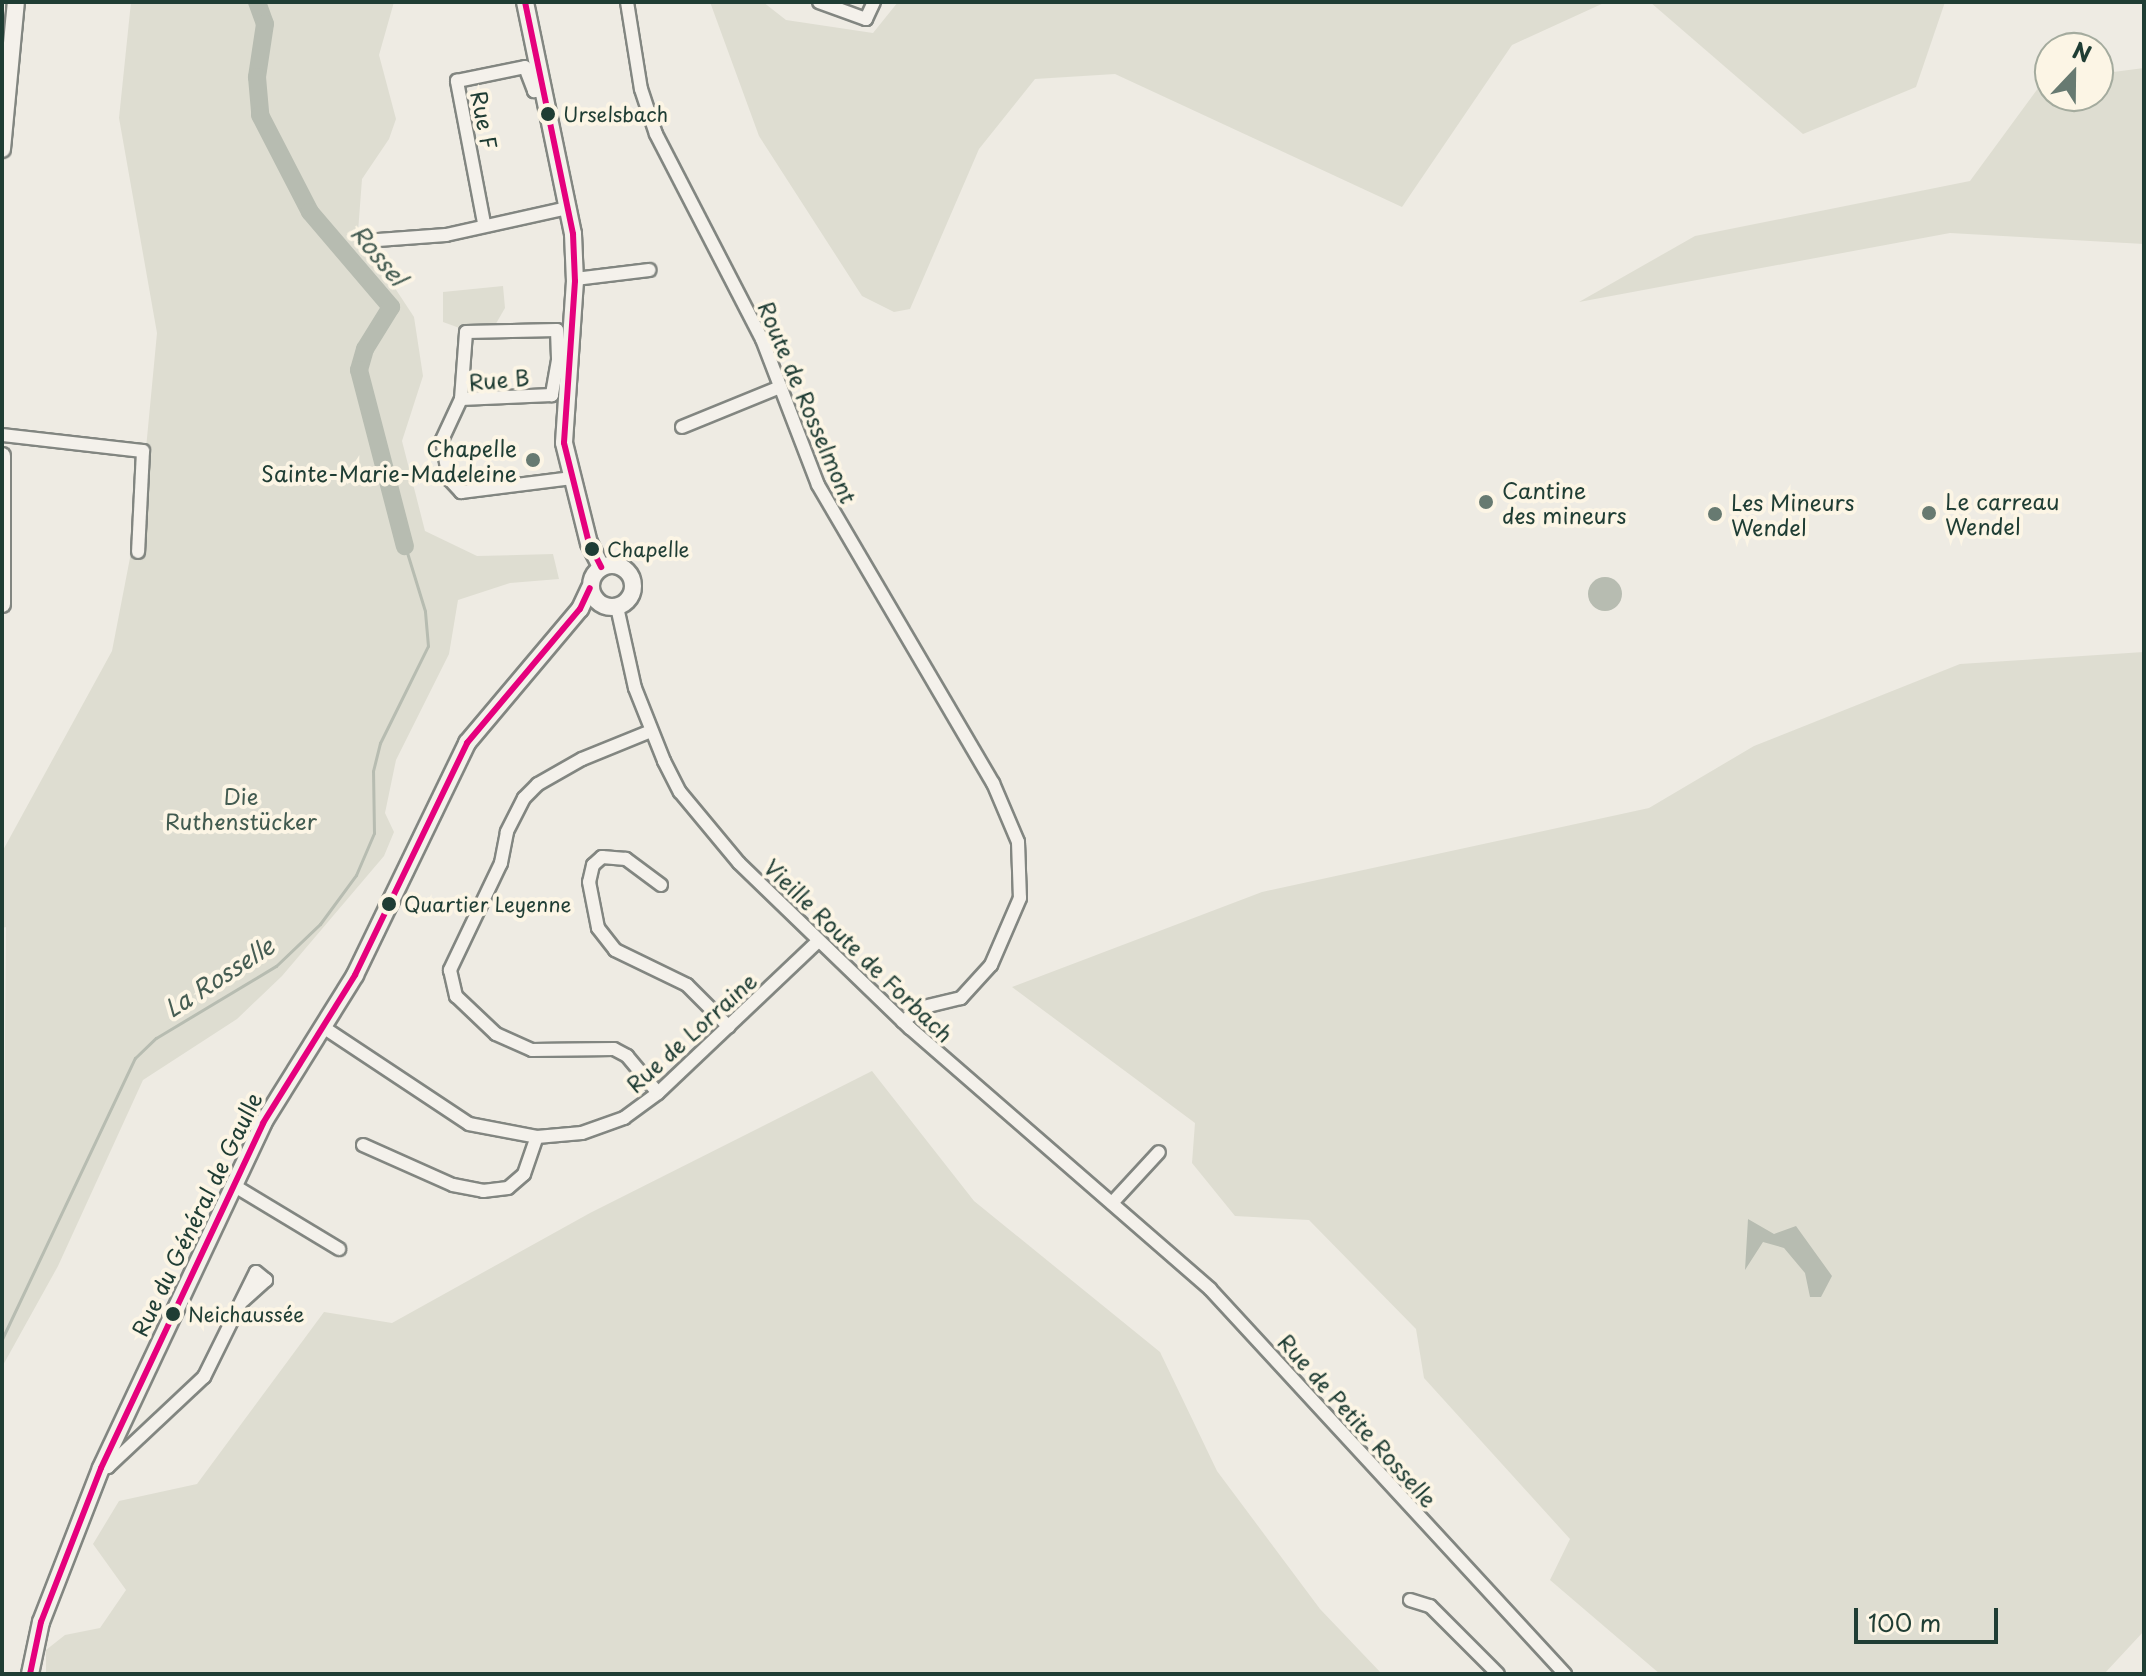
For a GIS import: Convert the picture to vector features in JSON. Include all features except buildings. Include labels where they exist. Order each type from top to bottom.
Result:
[{"type":"main road","points":[[2,149],[16,2]]},
{"type":"main road","points":[[525,2],[568,208],[575,279],[563,360],[563,418],[572,478],[601,567],[590,588],[608,605]]},
{"type":"main road","points":[[2,456],[2,604]]},
{"type":"main road","points":[[580,609],[630,598],[633,582],[617,565],[601,567]]},
{"type":"main road","name":"Rue du Général de Gaulle","points":[[30,1669],[41,1622],[101,1468],[263,1123],[369,948],[467,743],[580,609],[590,588]]},
{"type":"street","name":"Route de Rosselmont","points":[[627,2],[641,89],[656,134],[762,339],[832,514],[993,783],[1018,842],[1020,898],[991,965],[961,998],[920,1008],[903,1022]]},
{"type":"street","points":[[819,2],[866,19],[874,2]]},
{"type":"street","name":"Rue F","points":[[484,223],[457,81],[525,67],[534,91],[544,89]]},
{"type":"street","points":[[378,240],[446,235],[484,223],[568,208]]},
{"type":"street","points":[[575,279],[649,270]]},
{"type":"street","points":[[461,399],[466,332],[557,330],[563,360]]},
{"type":"street","name":"Rue B","points":[[563,360],[552,395],[461,399],[442,440],[456,491],[572,478]]},
{"type":"street","points":[[682,427],[780,387]]},
{"type":"street","points":[[2,435],[143,451],[138,552]]},
{"type":"street","name":"Vieille Route de Forbach","points":[[608,605],[651,731],[680,792],[739,863],[816,943],[952,1066]]},
{"type":"street","points":[[651,731],[582,759],[538,784],[524,798],[492,884],[454,953],[450,970],[456,996],[496,1034],[532,1050],[614,1049],[627,1056],[658,1093]]},
{"type":"street","points":[[661,885],[626,859],[602,857],[593,865],[589,882],[598,928],[615,950],[687,985],[729,1027]]},
{"type":"street","name":"Rue de Lorraine","points":[[323,1027],[469,1124],[537,1137],[582,1133],[624,1118],[658,1093],[816,943]]},
{"type":"street","name":"Rue de Petite Rosselle","points":[[952,1066],[1234,1313],[1565,1674]]},
{"type":"street","points":[[363,1145],[453,1185],[483,1191],[508,1188],[524,1174],[537,1137]]},
{"type":"street","points":[[1112,1203],[1159,1152]]},
{"type":"street","points":[[233,1185],[339,1249]]},
{"type":"street","points":[[101,1468],[108,1467],[204,1377],[243,1301]]},
{"type":"street","points":[[1410,1600],[1430,1606],[1498,1674]]},
{"type":"green space","name":"Die Ruthenstücker","points":[[131,2],[394,2],[379,55],[396,119],[389,139],[362,179],[358,232],[414,317],[423,376],[402,441],[425,531],[477,556],[553,554],[559,579],[510,583],[458,600],[449,654],[396,760],[385,813],[394,832],[384,856],[282,976],[237,1019],[143,1080],[58,1266],[2,1367],[6,927],[2,928],[2,852],[112,651],[141,501],[157,333],[119,118]]},
{"type":"green space","points":[[710,2],[763,2],[786,20],[873,33],[898,2],[1606,2],[1512,45],[1402,207],[1115,74],[1035,79],[979,149],[910,309],[894,312],[862,296],[759,136]]},
{"type":"green space","points":[[1650,2],[1945,2],[1916,87],[1803,134]]},
{"type":"green space","points":[[2144,68],[2144,244],[1950,233],[1579,302],[1695,236],[1970,181],[2034,94],[2034,112],[2114,112],[2114,72]]},
{"type":"green space","points":[[503,286],[505,308],[494,327],[465,330],[443,322],[443,292]]},
{"type":"green space","points":[[2144,652],[2144,1631],[2104,1674],[1660,1674],[1550,1580],[1570,1539],[1424,1378],[1416,1329],[1309,1220],[1235,1216],[1192,1163],[1195,1123],[1012,987],[1262,892],[1649,808],[1754,746],[1960,664]]},
{"type":"green space","points":[[872,1071],[974,1201],[1160,1352],[1217,1471],[1320,1609],[1382,1674],[46,1674],[46,1650],[65,1635],[100,1628],[126,1590],[93,1544],[119,1501],[197,1484],[324,1312],[392,1323],[590,1213]]},
{"type":"shaded area","points":[[1605,577],[1617,582],[1622,594],[1617,606],[1605,611],[1593,606],[1588,594],[1593,582]]},
{"type":"shaded area","points":[[1748,1219],[1774,1234],[1796,1226],[1832,1276],[1821,1297],[1810,1297],[1805,1273],[1784,1248],[1763,1242],[1745,1270]]},
{"type":"waterway","name":"Rossel","points":[[257,2],[265,24],[257,77],[260,115],[310,212],[391,307],[365,349],[359,370],[405,546]]},
{"type":"waterway","name":"La Rosselle","points":[[2,1339],[135,1058],[156,1038],[276,966],[320,924],[356,875],[374,833],[373,771],[380,743],[428,646],[425,611],[405,546]]},
{"type":"transit line","points":[[525,2],[573,234],[575,281],[564,443],[589,543],[601,567]]},
{"type":"transit line","points":[[30,1674],[41,1622],[101,1468],[263,1123],[355,975],[467,743],[580,609],[590,588]]},
{"type":"place","name":"Urselsbach","points":[[548,114]]},
{"type":"place","name":"Chapelle Sainte-Marie-Madeleine","points":[[533,460]]},
{"type":"place","name":"Cantine des mineurs","points":[[1486,502]]},
{"type":"place","name":"Le carreau Wendel","points":[[1929,513]]},
{"type":"place","name":"Les Mineurs Wendel","points":[[1715,514]]},
{"type":"place","name":"Chapelle","points":[[592,549]]},
{"type":"place","name":"Quartier Leyenne","points":[[389,904]]},
{"type":"place","name":"Neichaussée","points":[[173,1314]]}]
